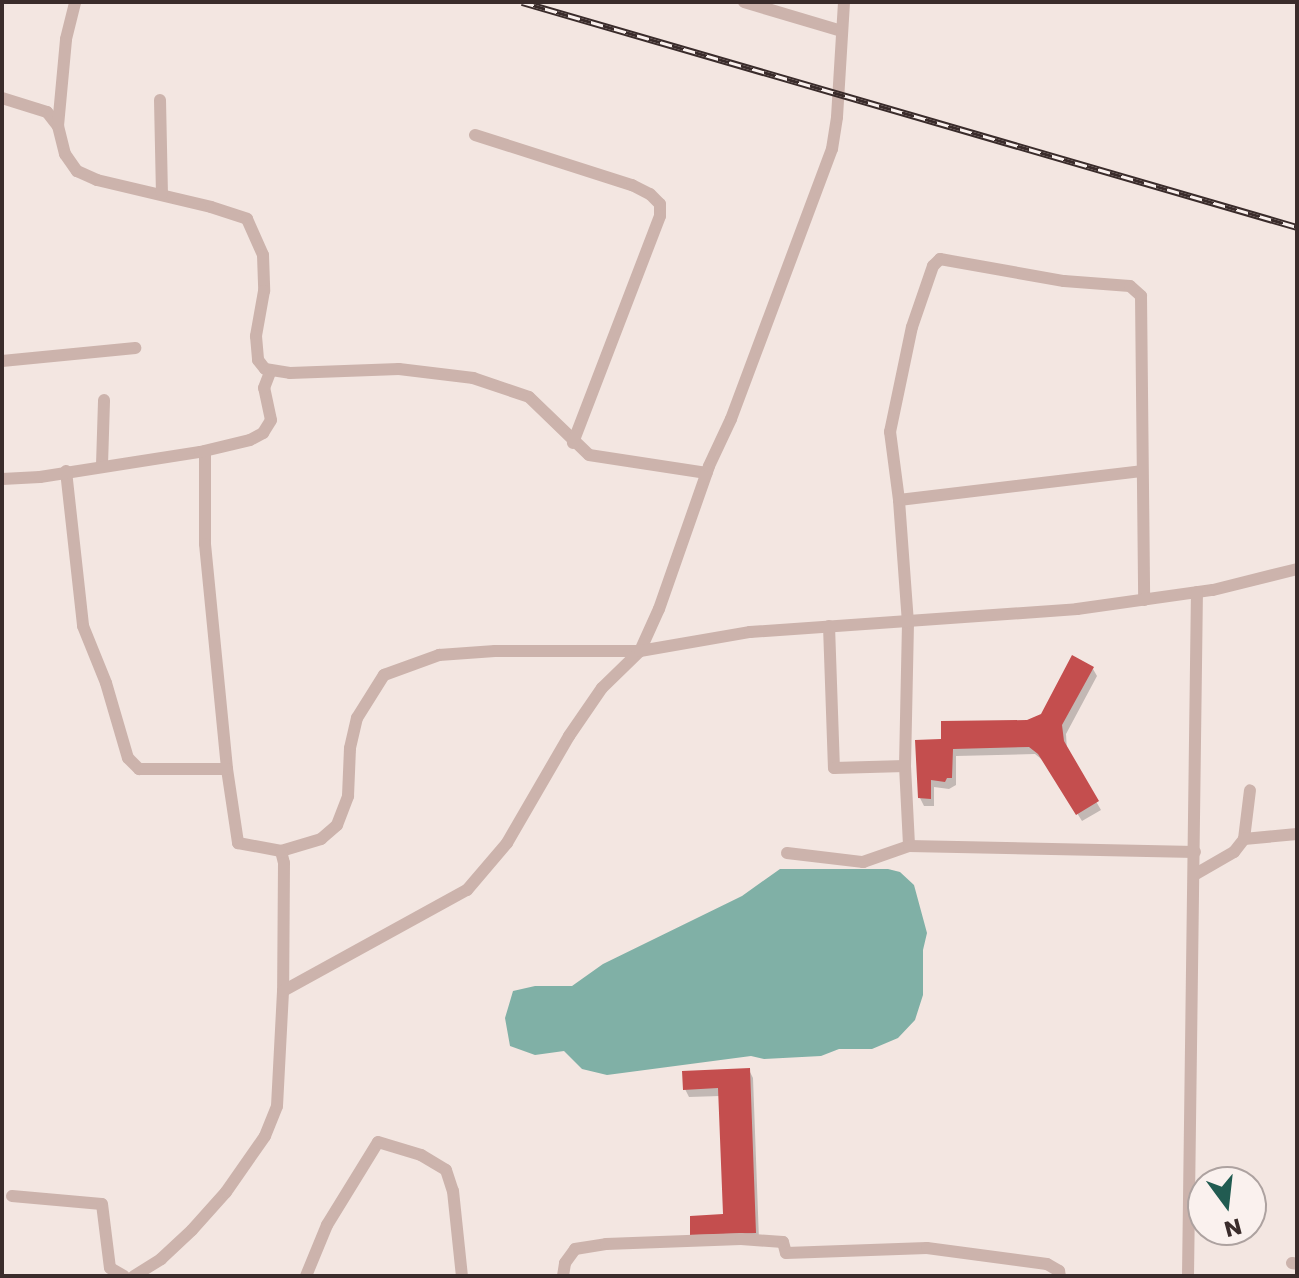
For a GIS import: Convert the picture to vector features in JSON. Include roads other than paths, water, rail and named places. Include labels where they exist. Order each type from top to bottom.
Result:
[{"type":"street","points":[[75,2],[66,39],[58,126],[65,154],[77,171],[97,180],[162,194],[247,219],[263,255],[258,360],[265,369],[290,373],[399,369],[473,378],[529,397],[573,443],[589,455],[707,473]]},
{"type":"street","points":[[744,2],[841,31]]},
{"type":"street","points":[[283,991],[467,890],[507,843],[569,736],[602,688],[640,651],[659,609],[707,473],[731,419],[832,149],[844,2]]},
{"type":"street","points":[[2,98],[47,112],[58,126]]},
{"type":"street","points":[[160,100],[162,194]]},
{"type":"street","points":[[475,135],[632,185],[650,194],[660,204],[660,216],[573,443]]},
{"type":"street","points":[[909,846],[905,766],[908,623],[899,500],[890,432],[912,327],[933,266],[940,259],[1064,281],[1130,286],[1141,296],[1144,600]]},
{"type":"street","points":[[2,361],[135,348]]},
{"type":"street","points":[[2,479],[205,451],[250,440],[263,433],[271,420],[264,388],[271,370]]},
{"type":"street","points":[[102,465],[104,400]]},
{"type":"street","points":[[205,451],[202,511],[227,769],[238,843],[281,851],[321,839],[337,825],[348,796],[350,748],[357,718],[384,675],[439,655],[495,651],[640,651],[750,632],[908,623],[1144,600],[1197,592],[1297,569]]},
{"type":"street","points":[[66,471],[83,626],[106,683],[128,758],[139,769],[227,769]]},
{"type":"street","points":[[899,500],[1141,471]]},
{"type":"street","points":[[1188,1276],[1197,592]]},
{"type":"street","points":[[829,626],[834,768],[905,766]]},
{"type":"street","points":[[1194,875],[1234,852],[1244,839],[1250,790]]},
{"type":"street","points":[[1244,839],[1297,834]]},
{"type":"street","points":[[787,853],[863,862],[909,846],[1195,852]]},
{"type":"street","points":[[134,1276],[161,1259],[226,1192],[265,1136],[277,1106],[283,991],[284,863],[281,851]]},
{"type":"street","points":[[306,1276],[327,1225],[378,1142],[421,1155],[446,1170],[453,1191],[462,1276]]},
{"type":"street","points":[[12,1196],[102,1204],[110,1268],[124,1276]]},
{"type":"street","points":[[563,1276],[565,1263],[575,1249],[606,1244],[741,1239],[783,1242],[786,1253],[927,1248],[1047,1264],[1059,1271],[1060,1276]]},
{"type":"water","points":[[780,869],[888,869],[900,872],[914,885],[927,933],[923,950],[923,995],[915,1020],[898,1038],[872,1049],[839,1049],[821,1056],[764,1059],[751,1056],[607,1075],[582,1069],[564,1051],[535,1055],[510,1046],[505,1018],[513,991],[535,986],[572,986],[603,964],[742,896]]},
{"type":"railway","points":[[522,2],[1297,227]]}]
